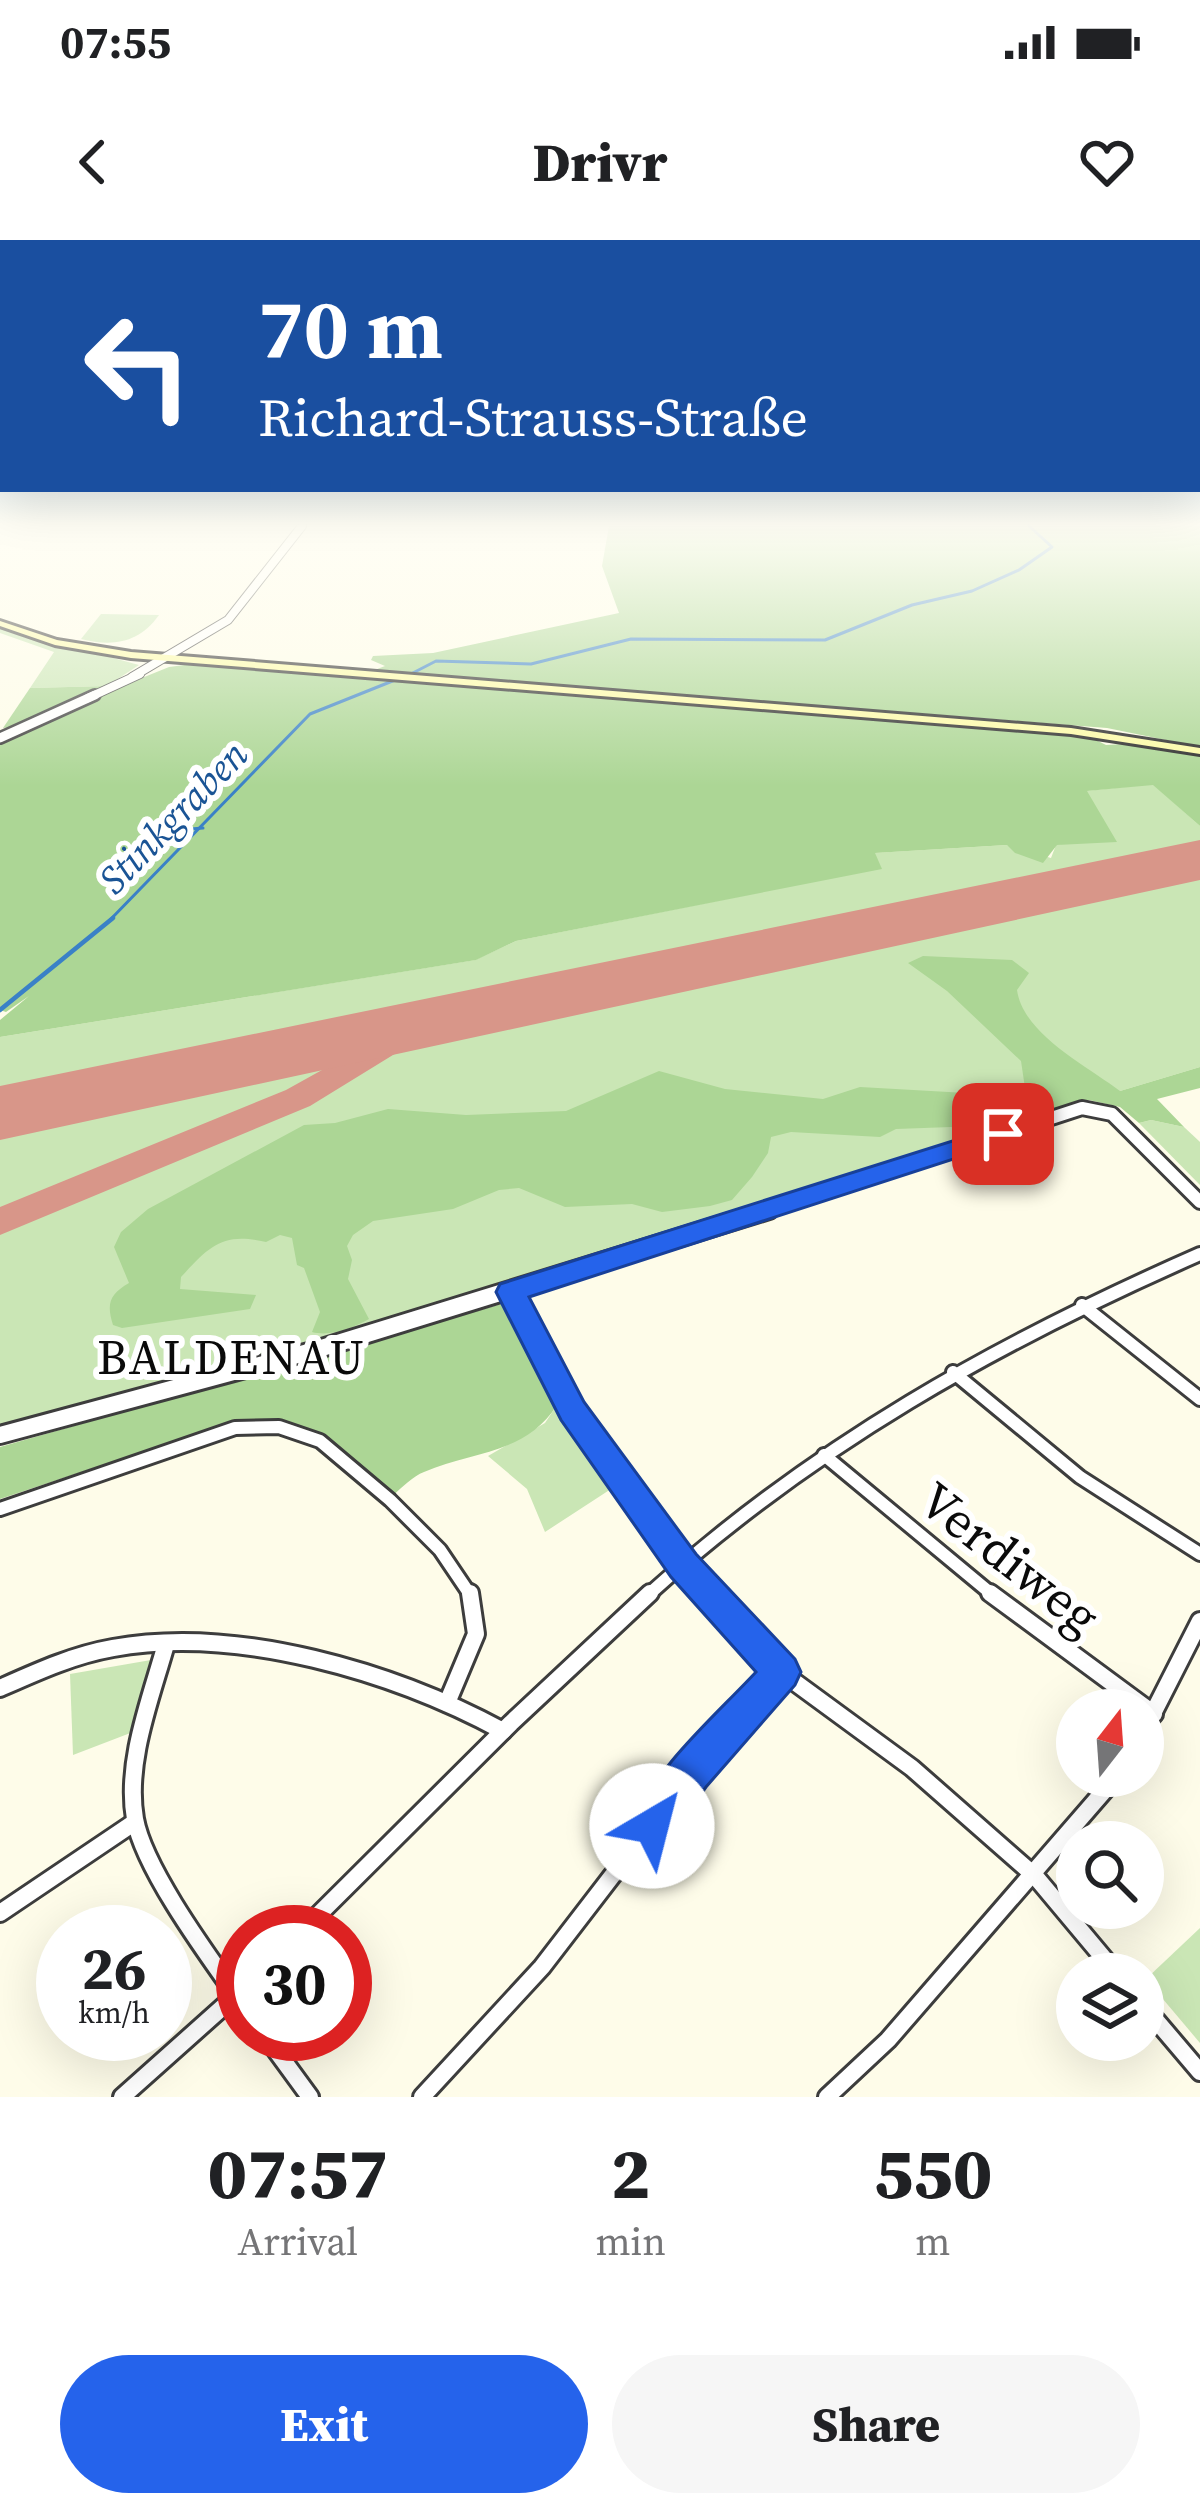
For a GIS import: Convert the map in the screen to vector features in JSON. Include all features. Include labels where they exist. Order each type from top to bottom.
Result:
[{"type":"main road","points":[[0,623],[79,647],[168,659],[1055,729],[1200,751]]},
{"type":"main road","points":[[191,648],[212,662]]},
{"type":"main road","points":[[131,655],[146,668]]},
{"type":"street","points":[[0,738],[191,648],[235,613]]},
{"type":"street","points":[[132,677],[201,639]]},
{"type":"street","points":[[0,1435],[511,1292],[1082,1108],[1103,1110],[1118,1119],[1200,1202]]},
{"type":"street","points":[[328,1905],[503,1731],[683,1565],[824,1455],[953,1372],[1082,1305],[1200,1254]]},
{"type":"street","points":[[511,1292],[572,1411],[683,1565],[781,1672],[911,1768],[1035,1876],[1099,1953]]},
{"type":"street","points":[[1082,1305],[1200,1400]]},
{"type":"street","points":[[953,1372],[1080,1477],[1200,1554]]},
{"type":"street","points":[[0,1510],[236,1428],[266,1425],[303,1432],[422,1532],[467,1583],[477,1624],[472,1648],[447,1703]]},
{"type":"street","name":"Verdiweg","points":[[824,1455],[928,1547],[1118,1689]]},
{"type":"street","points":[[1164,1694],[1200,1621]]},
{"type":"street","points":[[0,1688],[93,1652],[166,1644],[258,1648],[335,1666],[447,1703],[503,1731]]},
{"type":"street","points":[[166,1644],[142,1734],[135,1822],[142,1841],[216,1958]]},
{"type":"street","points":[[422,2097],[554,1953],[692,1772],[781,1672]]},
{"type":"street","points":[[827,2097],[888,2040],[1100,1797]]},
{"type":"street","points":[[0,1912],[135,1822]]},
{"type":"street","points":[[122,2097],[216,2018]]},
{"type":"street","points":[[1164,2030],[1200,2072]]},
{"type":"street","points":[[284,2061],[310,2097]]},
{"type":"green space","points":[[619,613],[1200,613],[1200,747],[1107,728],[372,671],[385,666],[371,660],[373,656],[433,653]]},
{"type":"green space","points":[[101,614],[159,615],[134,637],[104,643],[81,639]]},
{"type":"green space","points":[[0,627],[139,665],[107,686],[30,688],[54,652],[0,633]]},
{"type":"green space","points":[[192,664],[1042,731],[1090,737],[1106,745],[1145,743],[1200,754],[1200,826],[1153,785],[1087,791],[1117,842],[1057,845],[1043,863],[1007,845],[875,853],[882,869],[516,941],[476,960],[0,1037],[0,1020],[29,996],[6,1012],[0,1010],[0,741],[169,667]]},
{"type":"green space","points":[[107,686],[22,726],[3,728],[30,688]]},
{"type":"green space","points":[[1153,784],[1200,826],[1200,1067],[1120,1091],[952,1127],[984,1135],[372,1326],[0,1426],[0,1037],[475,960],[516,941],[881,868],[874,853],[1007,845],[1051,858],[1056,845],[1083,840],[1086,791]]},
{"type":"green space","points":[[923,956],[1012,960],[1029,973],[1017,990],[1031,1021],[1058,1048],[1120,1091],[1200,1067],[1200,1088],[1157,1099],[1184,1127],[1151,1120],[1139,1123],[1120,1107],[1089,1100],[984,1135],[951,1127],[896,1129],[880,1137],[791,1132],[771,1137],[768,1153],[732,1200],[710,1206],[662,1212],[632,1204],[565,1207],[519,1188],[499,1190],[453,1209],[373,1221],[353,1235],[347,1246],[352,1260],[348,1279],[369,1319],[341,1331],[312,1332],[320,1312],[304,1268],[297,1265],[292,1238],[280,1235],[266,1242],[238,1239],[218,1244],[181,1277],[180,1289],[256,1295],[250,1309],[122,1328],[113,1325],[111,1300],[129,1283],[114,1247],[121,1232],[148,1209],[304,1125],[335,1123],[388,1109],[466,1115],[566,1111],[659,1071],[725,1089],[823,1099],[860,1087],[984,1094],[1025,1088],[1021,1061],[947,991],[908,963]]},
{"type":"green space","points":[[1151,1120],[1184,1127],[1200,1142],[1200,1185],[1139,1123]]},
{"type":"green space","points":[[505,1303],[557,1405],[514,1443],[424,1472],[393,1495],[321,1437],[282,1422],[259,1420],[232,1422],[0,1499],[0,1447]]},
{"type":"green space","points":[[557,1405],[611,1489],[545,1532],[527,1489],[488,1456],[545,1423]]},
{"type":"green space","points":[[151,1660],[133,1732],[73,1755],[70,1674]]},
{"type":"green space","points":[[1200,1928],[1200,2043],[1164,2000],[1164,1962]]},
{"type":"waterway","name":"Stinkgraben","points":[[407,676],[436,661],[531,664],[631,639],[825,640],[893,613]]},
{"type":"waterway","name":"Stinkgraben","points":[[199,828],[310,714],[395,680]]},
{"type":"waterway","name":"Stinkgraben","points":[[109,921],[199,828]]},
{"type":"waterway","points":[[179,830],[199,828]]},
{"type":"waterway","name":"Stinkgraben","points":[[199,828],[203,828]]},
{"type":"waterway","name":"Stinkgraben","points":[[0,1010],[113,918]]},
{"type":"taxiway","points":[[0,1222],[298,1098],[421,1024]]},
{"type":"runway","points":[[0,1113],[1200,860]]},
{"type":"district","name":"BALDENAU","points":[[232,1357]]},
{"type":"route","points":[[652,1826],[692,1772],[781,1672],[683,1565],[572,1411],[511,1292],[1003,1134]]}]
